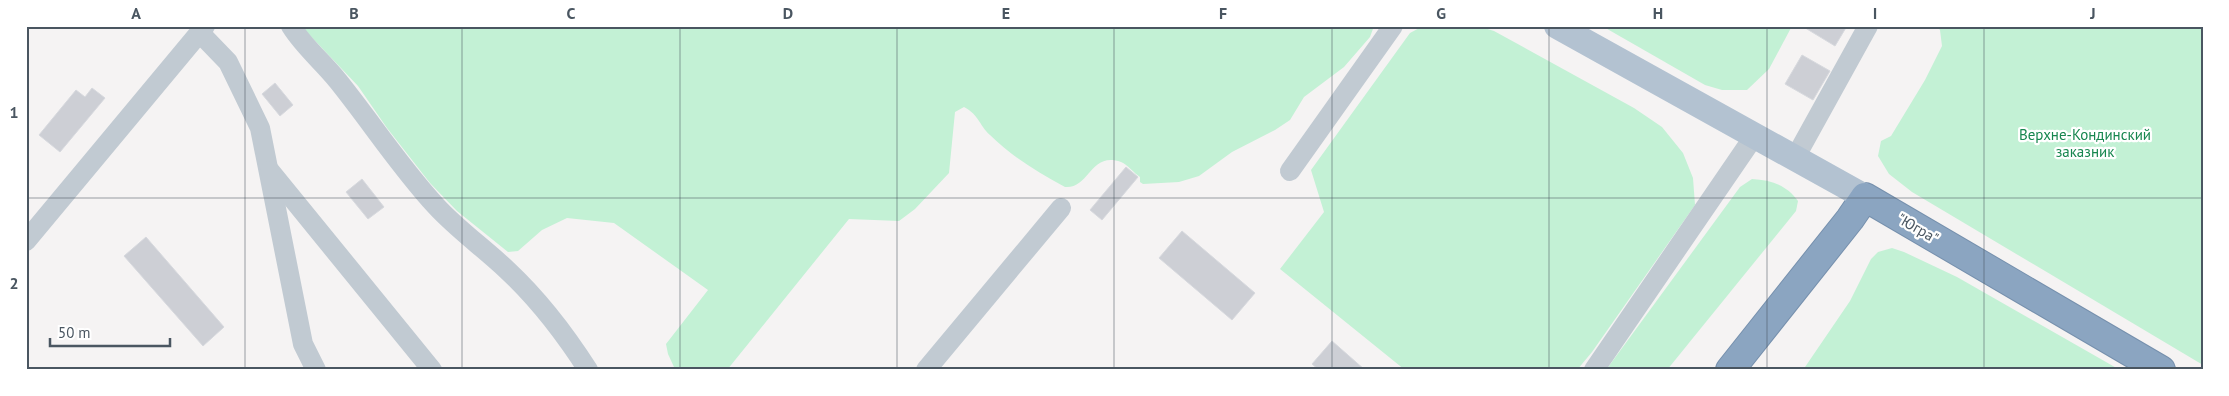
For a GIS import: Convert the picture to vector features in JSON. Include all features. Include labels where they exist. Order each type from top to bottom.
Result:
[{"type":"highway","points":[[1730,370],[1865,197]]},
{"type":"highway","name":"\"Югра\"","points":[[1865,197],[2161,370]]},
{"type":"main road","points":[[1557,26],[1865,197]]},
{"type":"street","points":[[291,26],[305,46],[336,78],[419,187],[438,208],[508,270],[530,293],[557,325],[588,370]]},
{"type":"street","points":[[1290,171],[1393,26]]},
{"type":"street","points":[[1795,158],[1868,26]]},
{"type":"street","points":[[26,240],[202,29],[228,62],[260,128],[303,344],[316,370]]},
{"type":"street","points":[[1594,370],[1755,135]]},
{"type":"street","points":[[269,170],[432,370]]},
{"type":"street","points":[[926,370],[1061,208]]},
{"type":"green space","points":[[301,26],[1374,26],[1370,37],[1344,67],[1304,97],[1290,120],[1275,130],[1232,152],[1199,176],[1179,182],[1143,184],[1140,182],[1140,177],[1126,165],[1111,160],[1096,166],[1080,182],[1073,186],[1065,187],[1035,170],[998,143],[986,131],[973,113],[964,107],[955,112],[949,173],[915,209],[899,221],[849,219],[727,370],[673,370],[674,367],[666,344],[708,290],[614,223],[567,218],[542,230],[518,251],[508,252],[457,211],[430,183],[387,128],[358,86]]},
{"type":"green space","points":[[1423,26],[1478,26],[1494,31],[1634,108],[1662,127],[1683,153],[1693,178],[1695,205],[1592,352],[1577,370],[1405,370],[1280,269],[1324,212],[1311,170],[1410,33]]},
{"type":"green space","points":[[1602,26],[1792,26],[1769,69],[1747,90],[1722,90],[1705,85]]},
{"type":"green space","name":"Верхне-Кондинский заказник","points":[[1937,26],[2203,26],[2203,365],[1912,192],[1889,174],[1878,156],[1881,141],[1891,136],[1925,80],[1942,46],[1940,30]]},
{"type":"green space","points":[[1752,179],[1772,182],[1784,187],[1798,201],[1796,211],[1667,370],[1606,370],[1740,187]]},
{"type":"green space","points":[[1892,248],[1957,277],[2120,370],[1803,370],[1850,301],[1871,259],[1878,252]]},
{"type":"building","points":[[1802,26],[1847,26],[1835,46]]},
{"type":"building","points":[[1802,55],[1830,71],[1813,100],[1785,84]]},
{"type":"building","points":[[275,83],[293,105],[280,116],[262,94]]},
{"type":"building","points":[[92,88],[105,98],[60,152],[39,135],[76,90],[85,97]]},
{"type":"building","points":[[1126,167],[1138,177],[1102,220],[1090,210]]},
{"type":"building","points":[[362,179],[384,207],[368,219],[346,192]]},
{"type":"building","points":[[1182,231],[1255,293],[1232,320],[1159,258]]},
{"type":"building","points":[[146,237],[224,327],[203,346],[124,256]]},
{"type":"building","points":[[1332,341],[1365,370],[1319,370],[1312,364]]}]
